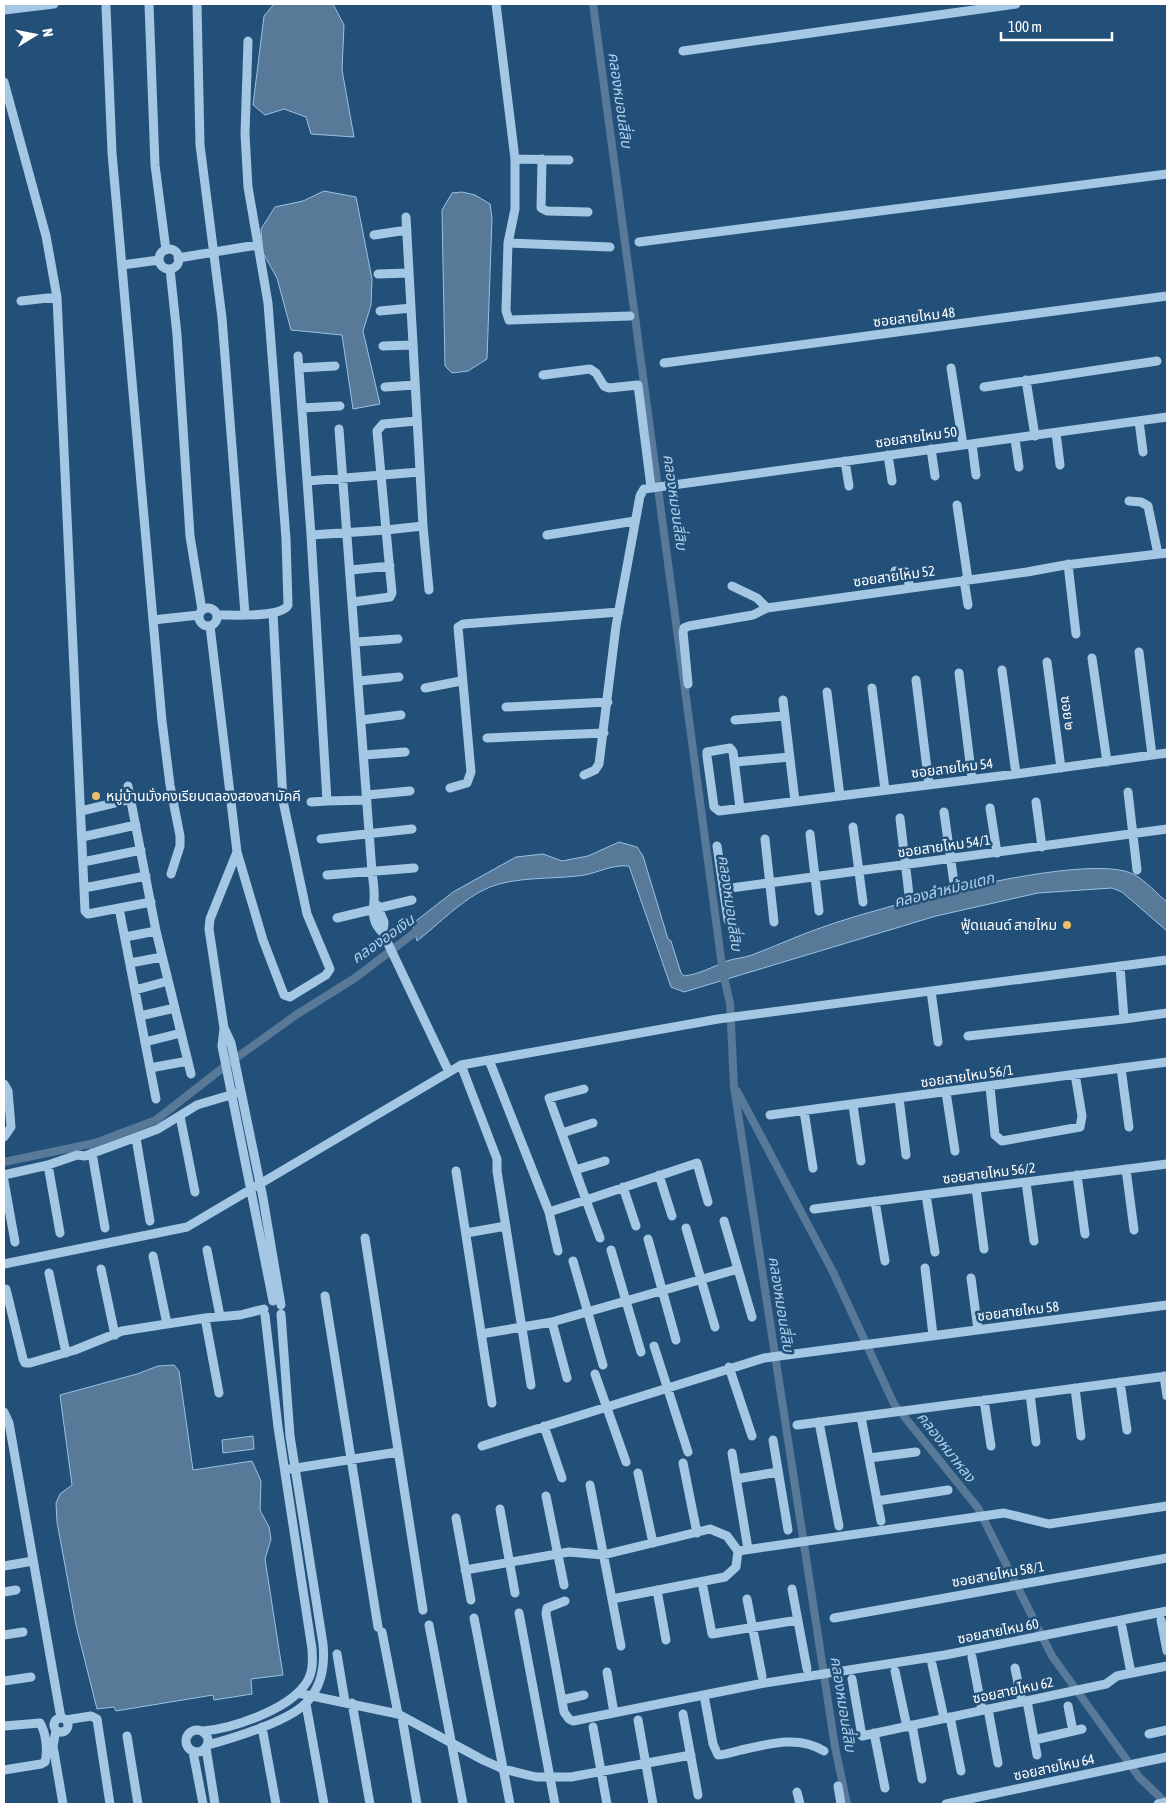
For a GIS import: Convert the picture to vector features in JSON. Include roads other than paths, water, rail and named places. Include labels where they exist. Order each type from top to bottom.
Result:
[{"type":"street","points":[[4,10],[54,4]]},
{"type":"street","points":[[149,4],[155,165],[166,250]]},
{"type":"street","points":[[197,4],[200,145],[222,318],[245,614]]},
{"type":"street","points":[[496,4],[515,159],[515,208],[508,243],[506,311],[509,320],[630,316]]},
{"type":"street","points":[[683,51],[1016,4]]},
{"type":"street","points":[[106,7],[112,153],[153,620],[166,758],[180,836],[180,846],[171,874]]},
{"type":"street","points":[[217,615],[274,613],[284,610],[288,605],[286,539],[268,303],[248,187],[246,142],[248,41]]},
{"type":"street","points":[[4,82],[46,236],[57,297],[86,913],[151,902]]},
{"type":"street","points":[[515,159],[569,160]]},
{"type":"street","points":[[542,159],[541,208],[588,212]]},
{"type":"street","points":[[639,242],[1167,174]]},
{"type":"street","points":[[406,217],[423,526],[429,590]]},
{"type":"street","points":[[374,235],[407,230]]},
{"type":"street","points":[[508,243],[610,247]]},
{"type":"street","points":[[178,258],[257,245]]},
{"type":"street","points":[[166,250],[174,251],[178,258],[176,265],[170,269],[163,267],[159,260],[162,253],[166,250]]},
{"type":"street","points":[[122,265],[159,260]]},
{"type":"street","points":[[170,269],[177,335],[190,536],[202,623],[210,626]]},
{"type":"street","points":[[378,274],[409,273]]},
{"type":"street","name":"ซอยสายไหม 48","points":[[664,363],[1167,296]]},
{"type":"street","points":[[21,301],[57,297]]},
{"type":"street","points":[[380,311],[411,308]]},
{"type":"street","points":[[383,346],[413,345]]},
{"type":"street","points":[[298,356],[328,801]]},
{"type":"street","points":[[984,387],[1158,361]]},
{"type":"street","points":[[299,368],[335,366]]},
{"type":"street","points":[[951,368],[967,444],[976,475]]},
{"type":"street","points":[[542,375],[590,369],[596,373],[600,382],[609,388],[638,385],[652,487],[641,492],[635,522],[619,612],[599,764],[595,770],[584,775]]},
{"type":"street","points":[[1026,380],[1035,436]]},
{"type":"street","points":[[384,388],[415,385]]},
{"type":"street","points":[[302,408],[340,406]]},
{"type":"street","name":"ซอยสายไหม 50","points":[[652,487],[1167,418]]},
{"type":"street","points":[[353,602],[390,597],[390,566],[379,426],[417,421]]},
{"type":"street","points":[[1139,421],[1143,452]]},
{"type":"street","points":[[339,429],[375,910],[384,922],[383,933],[449,1072]]},
{"type":"street","points":[[1056,433],[1060,465]]},
{"type":"street","points":[[1015,439],[1019,467]]},
{"type":"street","points":[[931,449],[935,476]]},
{"type":"street","points":[[888,455],[892,481]]},
{"type":"street","points":[[845,461],[850,486]]},
{"type":"street","points":[[307,480],[420,472]]},
{"type":"street","points":[[1129,501],[1141,502],[1148,506],[1163,553]]},
{"type":"street","points":[[957,505],[968,605]]},
{"type":"street","points":[[548,535],[635,522]]},
{"type":"street","points":[[311,535],[423,526]]},
{"type":"street","name":"ซอยสายไหม 52","points":[[688,684],[684,628],[753,615],[767,608],[1068,564],[1163,553]]},
{"type":"street","points":[[1068,564],[1076,634]]},
{"type":"street","points":[[351,570],[390,566]]},
{"type":"street","points":[[895,572],[906,572],[910,587]]},
{"type":"street","points":[[732,586],[757,598],[767,608]]},
{"type":"street","points":[[153,620],[201,613],[212,608],[217,615],[216,621],[210,626]]},
{"type":"street","points":[[450,788],[467,783],[471,772],[458,627],[463,624],[619,612]]},
{"type":"street","points":[[210,626],[237,852],[263,940],[284,996],[290,998],[326,975],[330,969],[308,914],[284,801],[274,613]]},
{"type":"street","points":[[356,642],[398,639]]},
{"type":"street","points":[[1139,652],[1152,755]]},
{"type":"street","points":[[1092,658],[1107,762]]},
{"type":"street","name":"ซอย ๒","points":[[1047,662],[1061,768]]},
{"type":"street","points":[[1002,670],[1016,774]]},
{"type":"street","points":[[959,673],[972,779]]},
{"type":"street","points":[[359,681],[399,677]]},
{"type":"street","points":[[916,680],[929,785]]},
{"type":"street","points":[[425,688],[462,681]]},
{"type":"street","points":[[872,688],[885,790]]},
{"type":"street","points":[[827,692],[840,796]]},
{"type":"street","points":[[783,700],[795,801]]},
{"type":"street","points":[[506,707],[608,702]]},
{"type":"street","points":[[362,720],[401,715]]},
{"type":"street","points":[[735,720],[785,716]]},
{"type":"street","points":[[487,738],[604,733]]},
{"type":"street","name":"ซอยสายไหม 54","points":[[735,762],[730,748],[707,752],[716,810],[929,785],[1167,753]]},
{"type":"street","points":[[364,755],[405,752]]},
{"type":"street","points":[[740,808],[735,762],[790,757]]},
{"type":"street","points":[[128,786],[156,931],[191,1074]]},
{"type":"street","points":[[310,802],[367,798],[410,792]]},
{"type":"street","points":[[1128,792],[1137,870]]},
{"type":"street","points":[[81,811],[131,799]]},
{"type":"street","points":[[1036,802],[1042,847]]},
{"type":"street","points":[[990,808],[997,853]]},
{"type":"street","points":[[944,812],[954,883]]},
{"type":"street","points":[[900,818],[909,895]]},
{"type":"street","points":[[82,837],[136,825]]},
{"type":"street","points":[[854,827],[863,902]]},
{"type":"street","points":[[321,839],[412,829]]},
{"type":"street","name":"ซอยสายไหม 54/1","points":[[724,889],[1167,829]]},
{"type":"street","points":[[810,834],[820,911]]},
{"type":"street","points":[[765,839],[774,922]]},
{"type":"street","points":[[717,846],[728,920]]},
{"type":"street","points":[[83,862],[141,850]]},
{"type":"street","points":[[6,1288],[25,1362],[30,1364],[66,1353],[122,1331],[220,1316],[265,1312],[273,1319],[278,1307],[228,1078],[228,1050],[209,929],[210,918],[237,852]]},
{"type":"street","points":[[327,876],[414,868]]},
{"type":"street","points":[[84,888],[146,876]]},
{"type":"street","points":[[337,918],[412,900]]},
{"type":"street","points":[[119,908],[156,1099]]},
{"type":"street","points":[[124,937],[156,931]]},
{"type":"street","points":[[130,963],[162,956]]},
{"type":"street","points":[[4,1264],[180,1230],[461,1065],[718,1019],[1167,960]]},
{"type":"street","points":[[1120,966],[1124,1019]]},
{"type":"street","points":[[135,990],[168,982]]},
{"type":"street","points":[[931,991],[938,1042]]},
{"type":"street","points":[[140,1016],[175,1008]]},
{"type":"street","points":[[968,1036],[1167,1014]]},
{"type":"street","points":[[145,1042],[181,1033]]},
{"type":"street","points":[[228,1050],[242,1092],[261,1184],[278,1307],[290,1436],[325,1657],[322,1675],[306,1704],[262,1727],[207,1746],[200,1752],[193,1752],[188,1748],[186,1738],[193,1730],[203,1731],[237,1724],[285,1702],[298,1693],[308,1680],[313,1660],[284,1470],[265,1312],[267,1303],[278,1307]]},
{"type":"street","points":[[489,1060],[548,1212],[558,1251]]},
{"type":"street","points":[[150,1068],[188,1061]]},
{"type":"street","name":"ซอยสายไหม 56/1","points":[[770,1115],[1167,1062]]},
{"type":"street","points":[[461,1065],[497,1159],[497,1170],[531,1385]]},
{"type":"street","points":[[1121,1068],[1129,1128]]},
{"type":"street","points":[[990,1087],[995,1135],[1002,1141],[1080,1127],[1082,1116],[1075,1074]]},
{"type":"street","points":[[4,1084],[8,1091],[11,1126],[4,1137]]},
{"type":"street","points":[[584,1088],[549,1098],[600,1238]]},
{"type":"street","points":[[4,1175],[48,1165],[77,1155],[85,1156],[136,1138],[180,1116],[197,1105],[242,1092]]},
{"type":"street","points":[[946,1092],[955,1151]]},
{"type":"street","points":[[899,1098],[906,1155]]},
{"type":"street","points":[[853,1104],[861,1161]]},
{"type":"street","points":[[804,1111],[813,1168]]},
{"type":"street","points":[[180,1116],[195,1192]]},
{"type":"street","points":[[562,1132],[593,1123]]},
{"type":"street","points":[[136,1138],[150,1221]]},
{"type":"street","points":[[92,1153],[105,1228]]},
{"type":"street","points":[[575,1170],[605,1161]]},
{"type":"street","points":[[548,1212],[697,1163],[708,1202]]},
{"type":"street","name":"ซอยสายไหม 56/2","points":[[814,1209],[1167,1164]]},
{"type":"street","points":[[48,1165],[60,1233]]},
{"type":"street","points":[[1126,1169],[1134,1230]]},
{"type":"street","points":[[456,1171],[492,1403]]},
{"type":"street","points":[[1076,1175],[1085,1234]]},
{"type":"street","points":[[659,1176],[672,1216]]},
{"type":"street","points":[[4,1181],[16,1242]]},
{"type":"street","points":[[1026,1182],[1034,1240]]},
{"type":"street","points":[[623,1187],[636,1226]]},
{"type":"street","points":[[976,1188],[984,1248]]},
{"type":"street","points":[[926,1194],[935,1252]]},
{"type":"street","points":[[875,1201],[885,1261]]},
{"type":"street","points":[[724,1221],[752,1317]]},
{"type":"street","points":[[466,1233],[506,1226]]},
{"type":"street","points":[[686,1228],[715,1327]]},
{"type":"street","points":[[365,1238],[423,1610]]},
{"type":"street","points":[[648,1239],[676,1340]]},
{"type":"street","points":[[207,1250],[220,1316]]},
{"type":"street","points":[[611,1250],[641,1352]]},
{"type":"street","points":[[153,1256],[167,1324]]},
{"type":"street","points":[[573,1261],[603,1365]]},
{"type":"street","points":[[925,1268],[933,1336]]},
{"type":"street","points":[[101,1269],[115,1335]]},
{"type":"street","points":[[482,1334],[552,1322],[738,1269]]},
{"type":"street","points":[[49,1273],[66,1353]]},
{"type":"street","points":[[971,1278],[978,1330]]},
{"type":"street","points":[[325,1296],[380,1630],[400,1716],[417,1804]]},
{"type":"street","name":"ซอยสายไหม 58","points":[[482,1446],[667,1386],[764,1358],[1167,1305]]},
{"type":"street","points":[[205,1318],[219,1393]]},
{"type":"street","points":[[552,1322],[567,1378]]},
{"type":"street","points":[[654,1346],[688,1452]]},
{"type":"street","points":[[729,1367],[752,1436]]},
{"type":"street","points":[[595,1374],[626,1462]]},
{"type":"street","points":[[797,1425],[1166,1376],[1167,1396]]},
{"type":"street","points":[[1120,1382],[1127,1430]]},
{"type":"street","points":[[1075,1388],[1082,1436]]},
{"type":"street","points":[[1030,1394],[1036,1442]]},
{"type":"street","points":[[984,1400],[991,1446]]},
{"type":"street","points":[[4,1412],[9,1423],[63,1719],[68,1725],[66,1730],[61,1732],[56,1730],[53,1746],[63,1804]]},
{"type":"street","points":[[861,1417],[881,1521]]},
{"type":"street","points":[[819,1422],[839,1526]]},
{"type":"street","points":[[544,1426],[562,1478]]},
{"type":"street","points":[[773,1440],[788,1530]]},
{"type":"street","points":[[284,1470],[398,1452]]},
{"type":"street","points":[[732,1452],[748,1549]]},
{"type":"street","points":[[869,1458],[916,1452]]},
{"type":"street","points":[[683,1463],[697,1533]]},
{"type":"street","points":[[736,1479],[778,1472]]},
{"type":"street","points":[[638,1473],[653,1543]]},
{"type":"street","points":[[590,1485],[621,1646]]},
{"type":"street","points":[[877,1501],[948,1490]]},
{"type":"street","points":[[546,1496],[564,1584]]},
{"type":"street","points":[[738,1551],[1004,1513],[1049,1524],[1167,1506]]},
{"type":"street","points":[[500,1509],[515,1592]]},
{"type":"street","points":[[456,1518],[471,1600]]},
{"type":"street","points":[[465,1570],[569,1552],[603,1555],[710,1529],[727,1536],[738,1551],[736,1566],[725,1577],[612,1599]]},
{"type":"street","name":"ซอยสายไหม 58/1","points":[[834,1618],[1167,1558]]},
{"type":"street","points":[[4,1566],[33,1561]]},
{"type":"street","points":[[300,1571],[312,1569]]},
{"type":"street","points":[[702,1582],[712,1634],[798,1620]]},
{"type":"street","points":[[792,1589],[807,1669]]},
{"type":"street","points":[[4,1592],[16,1590]]},
{"type":"street","points":[[658,1590],[666,1640]]},
{"type":"street","points":[[747,1599],[762,1676]]},
{"type":"street","points":[[565,1601],[547,1608],[546,1614],[562,1700],[584,1695]]},
{"type":"street","name":"ซอยสายไหม 60","points":[[562,1700],[564,1712],[571,1720],[1051,1635],[1167,1611]]},
{"type":"street","points":[[519,1613],[555,1804]]},
{"type":"street","points":[[474,1618],[510,1804]]},
{"type":"street","points":[[1161,1620],[1167,1651]]},
{"type":"street","points":[[429,1625],[463,1804]]},
{"type":"street","points":[[1122,1627],[1131,1673]]},
{"type":"street","points":[[4,1635],[23,1632]]},
{"type":"street","points":[[337,1654],[370,1804]]},
{"type":"street","points":[[972,1657],[998,1763]]},
{"type":"street","points":[[932,1664],[961,1771]]},
{"type":"street","name":"ซอยสายไหม 62","points":[[852,1679],[862,1736],[1106,1684],[1117,1676],[1167,1666]]},
{"type":"street","points":[[1015,1668],[1037,1755]]},
{"type":"street","points":[[895,1671],[922,1779]]},
{"type":"street","points":[[607,1672],[614,1713]]},
{"type":"street","points":[[4,1681],[31,1677]]},
{"type":"street","points":[[298,1693],[400,1716],[453,1745],[503,1769],[551,1779],[601,1772],[691,1755]]},
{"type":"street","points":[[704,1695],[713,1744],[718,1755],[776,1743],[798,1741],[808,1742],[824,1751]]},
{"type":"street","points":[[306,1704],[324,1804]]},
{"type":"street","points":[[1068,1706],[1073,1731]]},
{"type":"street","points":[[684,1714],[698,1796]]},
{"type":"street","points":[[63,1719],[91,1716],[97,1719],[110,1804]]},
{"type":"street","points":[[638,1720],[653,1804]]},
{"type":"street","points":[[4,1726],[40,1723],[43,1728],[47,1754],[45,1762],[41,1764],[4,1770]]},
{"type":"street","points":[[262,1727],[276,1804]]},
{"type":"street","points":[[593,1728],[607,1804]]},
{"type":"street","points":[[1034,1740],[1082,1729]]},
{"type":"street","points":[[1149,1734],[1167,1730]]},
{"type":"street","points":[[203,1731],[208,1740],[207,1746],[215,1804]]},
{"type":"street","points":[[874,1734],[885,1788]]},
{"type":"street","points":[[127,1736],[138,1804]]},
{"type":"street","points":[[193,1752],[203,1804]]},
{"type":"street","name":"ซอยสายไหม 64","points":[[946,1804],[1167,1758]]},
{"type":"street","points":[[838,1786],[841,1804]]},
{"type":"street","points":[[797,1792],[800,1804]]},
{"type":"street","points":[[1158,1804],[1167,1802]]},
{"type":"water","points":[[274,4],[333,4],[344,25],[342,70],[354,137],[311,134],[306,117],[284,109],[265,115],[253,105],[264,16]]},
{"type":"water","points":[[324,191],[356,197],[372,279],[371,305],[363,331],[380,404],[353,409],[342,335],[291,330],[277,278],[263,253],[261,229],[275,207],[303,201]]},
{"type":"water","points":[[462,192],[475,195],[490,204],[492,218],[487,359],[468,371],[452,373],[445,366],[442,210],[452,193]]},
{"type":"water","points":[[619,842],[637,847],[643,856],[668,939],[671,941],[681,973],[684,976],[701,972],[730,960],[752,955],[805,933],[888,907],[982,884],[1075,869],[1111,869],[1135,875],[1167,902],[1167,931],[1122,892],[1112,888],[1038,893],[936,916],[684,992],[671,987],[629,866],[622,866],[584,875],[510,881],[490,887],[461,904],[417,941],[412,924],[453,892],[516,857],[543,854],[562,861],[588,856]]},
{"type":"water","points":[[174,1365],[179,1371],[193,1470],[252,1461],[261,1481],[260,1510],[269,1527],[271,1539],[265,1559],[283,1675],[251,1679],[252,1694],[214,1700],[213,1695],[116,1711],[114,1707],[97,1709],[76,1625],[57,1522],[56,1503],[60,1494],[72,1485],[60,1395],[137,1374],[158,1366]]},
{"type":"water","points":[[253,1436],[254,1449],[223,1453],[222,1440]]},
{"type":"waterway","name":"คลองหมอนสี่สิบ","points":[[593,4],[723,973],[730,1003],[734,1087],[835,1747],[847,1804]]},
{"type":"waterway","name":"คลองออเงิน","points":[[4,1162],[95,1143],[156,1120],[229,1063],[296,1015],[355,978],[422,927]]},
{"type":"waterway","name":"คลองหมาหลง","points":[[737,1091],[833,1272],[894,1404],[978,1508],[1052,1656],[1139,1777],[1167,1804]]},
{"type":"place","name":"หมู่บ้านมั่งคงเรียบตลองสองสามัคคี","points":[[96,796]]},
{"type":"place","name":"ฟู้ดแลนด์ สายไหม","points":[[1067,925]]},
{"type":"water label","name":"คลองลำหม้อแตก","points":[[944,890]]}]
